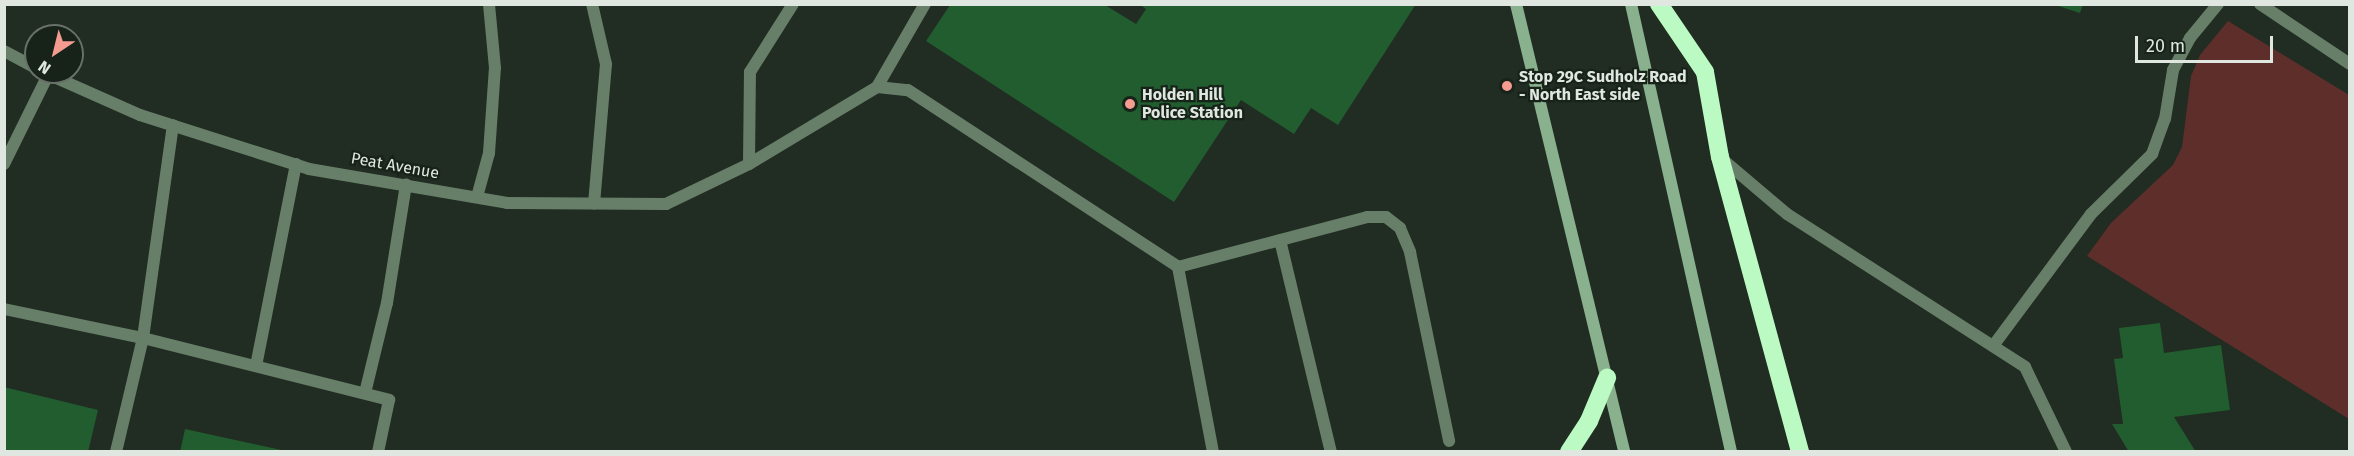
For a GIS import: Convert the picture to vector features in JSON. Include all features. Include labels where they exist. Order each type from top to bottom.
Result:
[{"type":"highway","points":[[1659,4],[1705,72],[1720,157],[1800,452]]},
{"type":"highway","points":[[1569,452],[1589,421],[1607,378]]},
{"type":"main road","points":[[1516,4],[1624,452]]},
{"type":"main road","points":[[1631,4],[1731,452]]},
{"type":"street","points":[[477,197],[489,153],[495,68],[489,4]]},
{"type":"street","points":[[592,4],[606,64],[594,203]]},
{"type":"street","points":[[749,164],[750,72],[793,4]]},
{"type":"street","points":[[925,4],[877,87],[909,90],[1178,267],[1213,452]]},
{"type":"street","points":[[1993,346],[2091,214],[2152,154],[2165,118],[2173,70],[2190,38],[2218,4]]},
{"type":"street","points":[[2260,4],[2349,64]]},
{"type":"street","points":[[4,51],[24,62]]},
{"type":"street","points":[[4,164],[40,84]]},
{"type":"street","name":"Peat Avenue","points":[[72,84],[173,125],[296,164],[507,202],[666,204],[749,164],[877,87]]},
{"type":"street","points":[[116,452],[143,338],[173,125]]},
{"type":"street","points":[[1720,157],[1787,214],[2025,367],[2066,452]]},
{"type":"street","points":[[256,366],[296,164]]},
{"type":"street","points":[[365,393],[387,303],[406,185]]},
{"type":"street","points":[[1178,267],[1367,217],[1386,217],[1400,228],[1410,252],[1449,441]]},
{"type":"street","points":[[1280,240],[1331,452]]},
{"type":"street","points":[[4,309],[143,338],[389,400],[378,452]]},
{"type":"shaded area","points":[[2228,21],[2349,95],[2349,419],[2087,256],[2111,223],[2173,165],[2182,147],[2191,76],[2200,55]]},
{"type":"building","name":"Holden Hill Police Station","points":[[1139,4],[1416,4],[1338,125],[1311,108],[1294,134],[1241,100],[1174,202],[926,41],[950,5],[1105,5],[1136,24],[1146,9]]},
{"type":"building","points":[[2052,4],[2083,4],[2080,13]]},
{"type":"building","points":[[2160,323],[2164,353],[2221,345],[2230,410],[2174,417],[2196,452],[2129,452],[2112,424],[2123,424],[2114,359],[2123,358],[2119,328]]},
{"type":"building","points":[[4,387],[98,410],[88,452],[4,452]]},
{"type":"building","points":[[185,429],[286,451],[286,452],[180,452]]},
{"type":"place","name":"Stop 29C Sudholz Road - North East side","points":[[1507,86]]},
{"type":"place","name":"Holden Hill Police Station","points":[[1130,104]]}]
